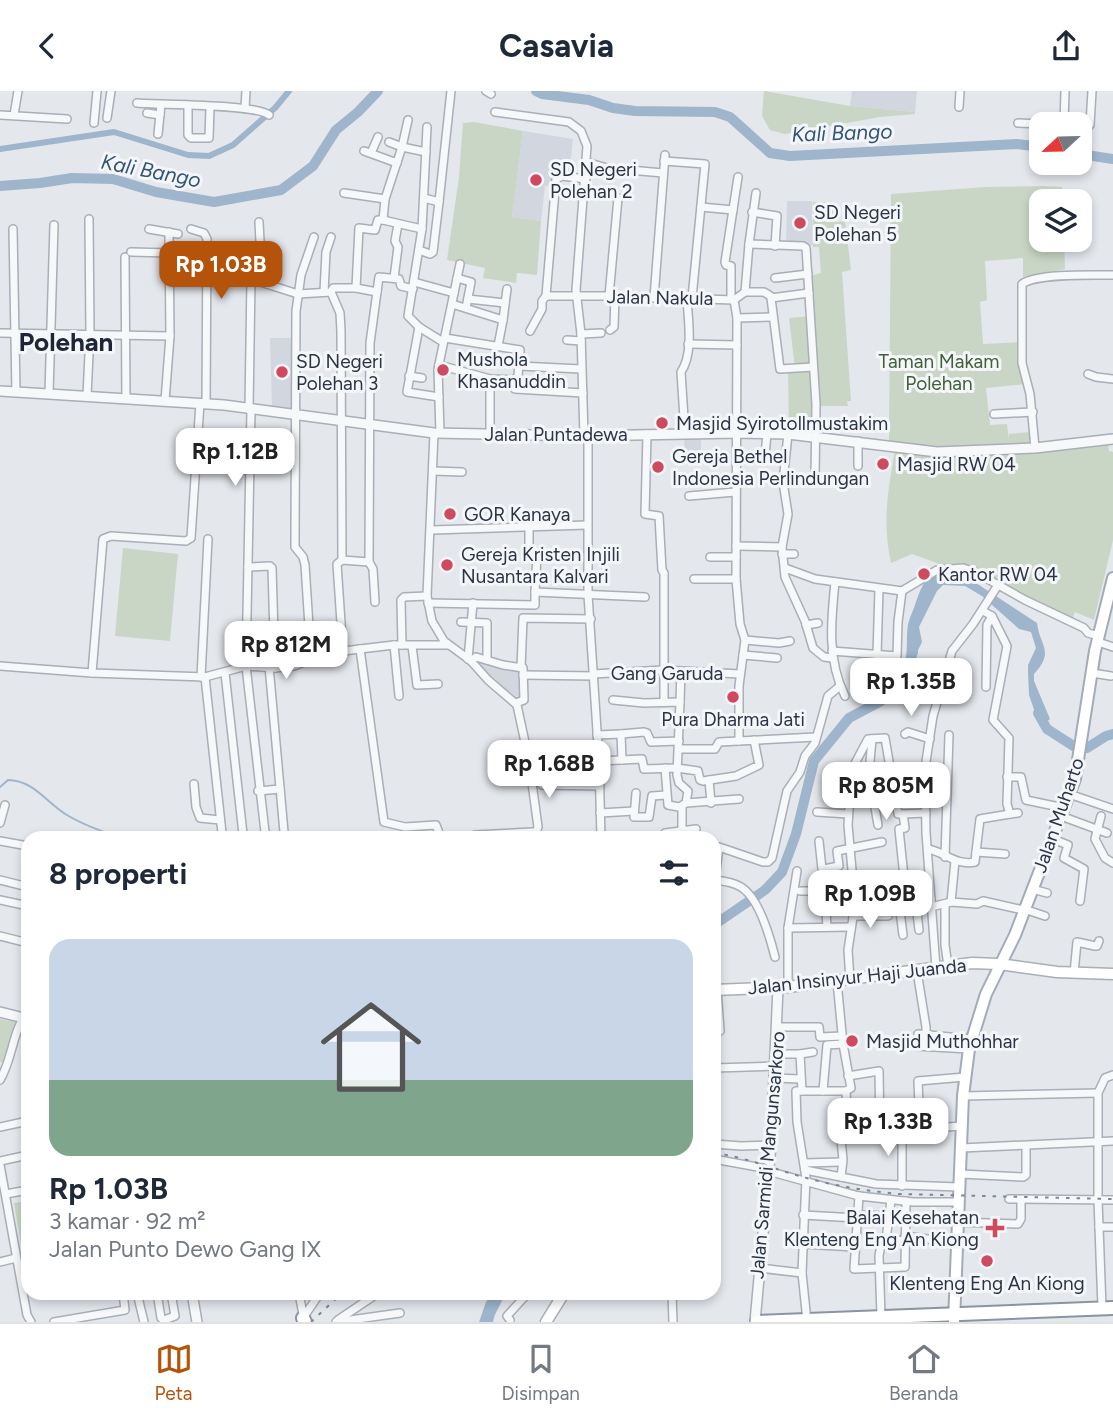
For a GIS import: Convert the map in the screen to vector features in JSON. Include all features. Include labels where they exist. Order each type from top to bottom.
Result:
[{"type":"highway","points":[[756,1322],[881,1316],[954,1317],[1107,1308]]},
{"type":"main road","name":"Jalan Muharto","points":[[954,1317],[963,1096],[971,1044],[986,994],[1015,935],[1069,794],[1078,764],[1098,639],[1113,582]]},
{"type":"main road","name":"Jalan Insinyur Haji Juanda","points":[[721,989],[783,987],[972,963],[1113,974]]},
{"type":"main road","points":[[546,1322],[560,1300]]},
{"type":"street","points":[[14,115],[18,91]]},
{"type":"street","points":[[94,123],[97,91]]},
{"type":"street","points":[[107,118],[111,91]]},
{"type":"street","points":[[245,108],[246,91]]},
{"type":"street","points":[[419,250],[430,254],[434,251],[451,91]]},
{"type":"street","points":[[959,107],[960,91]]},
{"type":"street","points":[[1064,112],[1065,91]]},
{"type":"street","points":[[1091,112],[1092,91]]},
{"type":"street","points":[[137,103],[245,108],[267,113]]},
{"type":"street","points":[[158,134],[161,105]]},
{"type":"street","points":[[188,107],[188,137],[205,139],[209,138],[210,107]]},
{"type":"street","points":[[495,112],[575,125],[585,140],[586,179],[577,296],[586,436],[588,596],[601,831]]},
{"type":"street","points":[[147,113],[160,115]]},
{"type":"street","points":[[0,115],[67,120]]},
{"type":"street","points":[[383,220],[385,199],[408,120]]},
{"type":"street","points":[[1018,123],[1029,123]]},
{"type":"street","points":[[427,127],[422,229],[408,316],[419,327],[444,340],[520,350],[518,376],[514,380],[514,388],[518,390],[583,393]]},
{"type":"street","points":[[378,137],[368,152],[397,163]]},
{"type":"street","points":[[389,142],[426,152]]},
{"type":"street","points":[[654,298],[664,158],[705,164],[690,298],[688,344],[685,366],[681,372],[685,434]]},
{"type":"street","points":[[586,162],[607,168],[663,173]]},
{"type":"street","points":[[530,331],[546,296],[556,179],[562,176],[586,179]]},
{"type":"street","points":[[737,177],[724,262],[731,267],[733,299],[745,292],[764,292],[772,297],[809,293]]},
{"type":"street","points":[[424,188],[441,190]]},
{"type":"street","points":[[344,193],[385,199]]},
{"type":"street","points":[[745,292],[756,193]]},
{"type":"street","points":[[424,198],[439,202]]},
{"type":"street","points":[[610,330],[614,325],[612,296],[618,198]]},
{"type":"street","points":[[701,207],[733,210]]},
{"type":"street","points":[[752,212],[777,216],[775,246]]},
{"type":"street","points":[[87,396],[90,333],[89,219]]},
{"type":"street","points":[[356,288],[359,228],[375,230],[378,221],[383,220],[422,229]]},
{"type":"street","points":[[258,222],[261,261],[254,279],[246,666],[258,791],[265,831]]},
{"type":"street","points":[[394,278],[398,256],[395,241],[398,223]]},
{"type":"street","points":[[49,393],[54,225]]},
{"type":"street","points":[[13,229],[16,392]]},
{"type":"street","points":[[149,229],[178,234]]},
{"type":"street","points":[[92,673],[103,539],[111,536],[186,541],[191,538],[203,403],[207,260],[206,234],[191,229]]},
{"type":"street","points":[[165,401],[170,336],[169,232]]},
{"type":"street","points":[[311,657],[305,565],[303,557],[295,547],[298,294],[301,275],[314,237]]},
{"type":"street","points":[[331,237],[326,252],[327,292],[340,313],[342,560],[337,566],[343,652]]},
{"type":"street","points":[[749,244],[805,247],[817,437],[815,478]]},
{"type":"street","points":[[126,399],[128,255],[170,253]]},
{"type":"street","points":[[207,260],[248,273],[254,279],[298,294],[327,292],[333,288],[377,292]]},
{"type":"street","points":[[460,264],[439,365],[428,600],[432,621],[449,645],[516,703],[529,761],[538,829],[534,831]]},
{"type":"street","points":[[775,278],[808,274]]},
{"type":"street","points":[[1035,448],[1033,412],[1022,363],[1022,284],[1028,280],[1058,277],[1113,275]]},
{"type":"street","points":[[375,602],[373,569],[369,562],[369,424],[370,343],[379,277],[399,279],[401,286],[413,285],[454,293]]},
{"type":"street","points":[[457,278],[471,282],[466,309]]},
{"type":"street","points":[[498,346],[507,289]]},
{"type":"street","name":"Jalan Nakula","points":[[546,296],[733,299],[737,317],[736,579],[740,624],[745,640],[740,674],[739,741]]},
{"type":"street","points":[[772,297],[780,369],[813,367]]},
{"type":"street","points":[[468,299],[505,303]]},
{"type":"street","points":[[453,305],[503,320]]},
{"type":"street","points":[[737,317],[773,317]]},
{"type":"street","points":[[419,327],[409,376],[409,394],[439,397]]},
{"type":"street","points":[[0,333],[15,331],[170,336]]},
{"type":"street","points":[[567,340],[601,333]]},
{"type":"street","points":[[688,344],[737,345]]},
{"type":"street","points":[[439,365],[490,379],[514,380]]},
{"type":"street","points":[[519,366],[581,369]]},
{"type":"street","points":[[1088,374],[1113,379]]},
{"type":"street","points":[[409,376],[422,378]]},
{"type":"street","points":[[490,379],[490,434]]},
{"type":"street","name":"Jalan Puntadewa","points":[[0,391],[203,403],[437,433],[586,436],[767,433],[858,441],[937,452],[1035,448],[1113,439]]},
{"type":"street","points":[[994,414],[1033,412]]},
{"type":"street","points":[[765,456],[767,433]]},
{"type":"street","points":[[647,434],[645,515],[659,516],[664,573],[664,702]]},
{"type":"street","points":[[788,434],[783,482],[788,514],[782,550],[786,582],[806,625],[813,648],[827,658],[832,655],[897,656],[902,591]]},
{"type":"street","points":[[858,441],[858,465]]},
{"type":"street","points":[[433,471],[461,472]]},
{"type":"street","points":[[689,496],[735,492]]},
{"type":"street","points":[[529,525],[529,550],[537,554],[534,617]]},
{"type":"street","points":[[432,530],[587,525]]},
{"type":"street","points":[[208,539],[203,677],[222,831]]},
{"type":"street","points":[[736,546],[782,550],[794,554]]},
{"type":"street","points":[[537,557],[548,557]]},
{"type":"street","points":[[710,557],[736,557]]},
{"type":"street","points":[[342,560],[369,562]]},
{"type":"street","points":[[248,567],[272,568],[272,667],[284,831]]},
{"type":"street","points":[[785,568],[815,579],[902,591],[937,570],[963,568],[1084,628],[1113,647]]},
{"type":"street","points":[[694,579],[736,579]]},
{"type":"street","points":[[835,582],[832,655],[845,696]]},
{"type":"street","points":[[936,968],[925,768],[933,716],[951,654],[985,608],[998,585]]},
{"type":"street","points":[[877,655],[879,589]]},
{"type":"street","points":[[535,592],[645,597]]},
{"type":"street","points":[[399,696],[398,645],[401,600],[404,597],[535,605]]},
{"type":"street","points":[[469,660],[473,603]]},
{"type":"street","points":[[928,849],[956,861],[973,864],[980,820],[1014,813],[1007,777],[1009,738],[993,718],[1007,646],[985,608]]},
{"type":"street","points":[[986,687],[986,625],[992,616]]},
{"type":"street","points":[[516,703],[524,700],[524,618],[591,619]]},
{"type":"street","points":[[461,622],[487,623],[487,660]]},
{"type":"street","points":[[806,625],[818,623]]},
{"type":"street","points":[[745,640],[779,643],[790,641]]},
{"type":"street","points":[[0,666],[203,677],[246,666],[294,666],[308,661],[311,657],[359,649],[398,645],[449,645]]},
{"type":"street","points":[[412,646],[416,685],[438,684]]},
{"type":"street","points":[[359,649],[384,822],[405,827],[436,825],[438,831]]},
{"type":"street","points":[[743,655],[778,658]]},
{"type":"street","name":"Gang Garuda","points":[[469,660],[476,657],[522,671],[593,675],[663,670],[740,674]]},
{"type":"street","points":[[681,671],[677,780],[688,791],[684,805],[683,831]]},
{"type":"street","points":[[225,673],[243,831]]},
{"type":"street","points":[[1092,673],[1111,676]]},
{"type":"street","points":[[721,848],[763,862],[772,858],[787,791],[800,772],[805,756],[812,749],[828,697],[840,686]]},
{"type":"street","points":[[613,700],[680,702]]},
{"type":"street","points":[[923,712],[933,716]]},
{"type":"street","points":[[597,735],[644,732],[651,742],[714,750],[719,742],[816,737]]},
{"type":"street","points":[[905,734],[908,732],[930,739]]},
{"type":"street","points":[[621,734],[622,760]]},
{"type":"street","points":[[945,857],[949,735]]},
{"type":"street","points":[[850,980],[848,950],[855,890],[848,814],[851,771],[868,739],[885,738],[898,814],[926,813]]},
{"type":"street","points":[[872,739],[869,773],[878,825]]},
{"type":"street","points":[[599,761],[642,760],[644,769],[677,768],[698,771],[700,780],[709,780],[736,776],[758,766],[754,740]]},
{"type":"street","points":[[529,761],[542,785],[600,786]]},
{"type":"street","points":[[665,768],[668,805],[739,799]]},
{"type":"street","points":[[1007,777],[1021,777],[1026,801],[1063,812],[1107,833]]},
{"type":"street","points":[[709,780],[710,803]]},
{"type":"street","points":[[194,784],[200,818],[220,820]]},
{"type":"street","points":[[258,791],[280,789]]},
{"type":"street","points":[[636,793],[635,818],[647,818],[652,796],[666,795]]},
{"type":"street","points":[[1069,794],[1113,809]]},
{"type":"street","points":[[0,823],[5,805]]},
{"type":"street","points":[[600,813],[634,811]]},
{"type":"street","points":[[817,812],[848,814]]},
{"type":"street","points":[[903,814],[905,828],[898,828],[906,896],[903,935]]},
{"type":"street","points":[[1101,816],[1095,837],[1105,858],[1113,863]]},
{"type":"street","points":[[692,831],[696,829]]},
{"type":"street","points":[[1053,839],[1068,845],[1064,858],[1084,869],[1080,901]]},
{"type":"street","points":[[0,841],[21,845]]},
{"type":"street","points":[[819,841],[824,869],[827,927]]},
{"type":"street","points":[[824,869],[839,866],[837,851],[882,842]]},
{"type":"street","points":[[976,852],[1005,854]]},
{"type":"street","points":[[948,966],[945,945],[948,903],[956,861]]},
{"type":"street","points":[[783,987],[788,928],[797,871]]},
{"type":"street","points":[[0,880],[21,885]]},
{"type":"street","points":[[721,882],[737,885],[749,893],[768,931],[775,957]]},
{"type":"street","points":[[1032,889],[1047,893]]},
{"type":"street","points":[[855,890],[876,890],[931,903],[977,904],[983,901],[1045,916]]},
{"type":"street","points":[[800,891],[824,891]]},
{"type":"street","points":[[906,896],[919,930]]},
{"type":"street","points":[[0,899],[21,905]]},
{"type":"street","points":[[853,916],[888,916]]},
{"type":"street","points":[[788,928],[851,927]]},
{"type":"street","points":[[0,936],[21,941]]},
{"type":"street","points":[[1074,973],[1075,939],[1095,946],[1099,941]]},
{"type":"street","points":[[917,971],[922,1034],[926,1046]]},
{"type":"street","points":[[807,1320],[802,1273],[806,1181],[796,1112],[796,1091],[846,1091],[850,1088],[842,1040],[837,981]]},
{"type":"street","name":"Jalan Sarmidi Mangunsarkoro","points":[[756,1322],[771,1145],[777,1027],[783,987]]},
{"type":"street","points":[[0,1012],[21,1015]]},
{"type":"street","points":[[0,1080],[21,1027]]},
{"type":"street","points":[[777,1027],[820,1027],[820,1037],[842,1040]]},
{"type":"street","points":[[922,1034],[971,1044]]},
{"type":"street","points":[[823,1091],[827,1045],[842,1040]]},
{"type":"street","points":[[916,1046],[971,1044]]},
{"type":"street","points":[[777,1054],[813,1052]]},
{"type":"street","points":[[800,1054],[802,1091]]},
{"type":"street","points":[[721,1068],[776,1066]]},
{"type":"street","points":[[848,1076],[879,1071],[880,1131]]},
{"type":"street","points":[[1107,1308],[1098,1198],[1098,1093],[1105,1078],[1113,1075]]},
{"type":"street","points":[[920,1130],[918,1081],[965,1077]]},
{"type":"street","points":[[775,1078],[800,1079]]},
{"type":"street","points":[[846,1091],[848,1126]]},
{"type":"street","points":[[963,1096],[1098,1093]]},
{"type":"street","points":[[0,1127],[21,1122]]},
{"type":"street","points":[[841,1177],[841,1127],[902,1131],[962,1126]]},
{"type":"street","points":[[902,1131],[902,1186]]},
{"type":"street","points":[[961,1148],[1113,1141]]},
{"type":"street","points":[[721,1145],[771,1145]]},
{"type":"street","points":[[960,1174],[1023,1177],[1026,1175],[1026,1146]]},
{"type":"street","points":[[21,1157],[0,1163],[21,1284]]},
{"type":"street","points":[[721,1160],[768,1170],[859,1196],[906,1201],[959,1202]]},
{"type":"street","points":[[805,1167],[841,1162]]},
{"type":"street","points":[[805,1167],[876,1184],[959,1187]]},
{"type":"street","points":[[6,1194],[21,1191]]},
{"type":"street","points":[[859,1196],[853,1269],[905,1267],[906,1201]]},
{"type":"street","points":[[1009,1199],[1113,1200]]},
{"type":"street","points":[[886,1240],[891,1200]]},
{"type":"street","points":[[958,1222],[1018,1224],[1021,1219],[1021,1200]]},
{"type":"street","points":[[803,1215],[889,1216]]},
{"type":"street","points":[[1100,1227],[1113,1227]]},
{"type":"street","points":[[881,1316],[882,1239],[957,1243]]},
{"type":"street","points":[[803,1244],[854,1247]]},
{"type":"street","points":[[0,1262],[16,1258]]},
{"type":"street","points":[[759,1268],[802,1273]]},
{"type":"street","points":[[24,1300],[31,1322]]},
{"type":"street","points":[[54,1322],[125,1310],[124,1300]]},
{"type":"street","points":[[139,1300],[144,1322]]},
{"type":"street","points":[[158,1300],[161,1318],[159,1321]]},
{"type":"street","points":[[159,1321],[175,1316],[173,1300]]},
{"type":"street","points":[[193,1300],[197,1322]]},
{"type":"street","points":[[300,1300],[304,1321]]},
{"type":"street","points":[[304,1321],[316,1300]]},
{"type":"street","points":[[335,1322],[368,1300]]},
{"type":"street","points":[[510,1320],[507,1316],[522,1300]]},
{"type":"street","points":[[672,1300],[673,1322]]},
{"type":"street","points":[[112,1312],[113,1322]]},
{"type":"street","points":[[335,1322],[400,1313]]},
{"type":"shaded area","points":[[852,91],[917,91],[915,112],[850,106]]},
{"type":"shaded area","name":"SD Negeri Polehan 2","points":[[523,131],[573,139],[569,175],[556,172],[554,187],[545,186],[541,221],[512,217]]},
{"type":"shaded area","name":"SD Negeri Polehan 5","points":[[787,201],[812,201],[813,245],[786,246]]},
{"type":"shaded area","name":"SD Negeri Polehan 3","points":[[270,338],[294,338],[293,410],[272,407]]},
{"type":"shaded area","points":[[684,437],[701,437],[701,461],[685,462]]},
{"type":"shaded area","points":[[479,660],[522,669],[523,698],[515,698],[483,670]]},
{"type":"green space","points":[[764,91],[915,114],[880,117],[785,134],[770,130],[762,116]]},
{"type":"green space","points":[[474,122],[523,131],[512,217],[541,221],[537,275],[517,273],[516,283],[483,278],[485,268],[447,260],[459,177],[463,123]]},
{"type":"green space","name":"Taman Makam Polehan","points":[[986,187],[1062,187],[1029,189],[1029,252],[1064,252],[1065,269],[1023,277],[1023,258],[985,261],[987,300],[980,302],[983,344],[1022,342],[1026,384],[986,388],[990,425],[1007,424],[1009,440],[1009,434],[1031,432],[1032,445],[942,447],[889,441],[891,194]]},
{"type":"green space","name":"Taman Makam Polehan","points":[[813,202],[835,202],[836,222],[845,221],[851,270],[842,272],[851,401],[847,401],[848,406],[815,406],[816,434],[789,432],[788,369],[795,368],[789,318],[812,316],[810,276],[821,273],[819,247],[813,247]]},
{"type":"green space","name":"Taman Makam Polehan","points":[[1108,444],[1109,451],[1113,452],[1113,540],[1094,620],[1075,612],[1071,623],[1008,589],[912,554],[891,563],[886,520],[895,450],[975,455]]},
{"type":"green space","points":[[123,548],[178,554],[170,641],[115,636]]},
{"type":"green space","points":[[0,1019],[15,1022],[5,1063],[0,1062]]},
{"type":"green space","points":[[21,1202],[21,1244],[14,1203]]},
{"type":"water","points":[[951,570],[1037,623],[1045,654],[1034,674],[1034,681],[1050,719],[1040,727],[1029,695],[1028,665],[1036,648],[1031,632],[1019,629],[982,596],[965,586],[943,585],[937,591],[919,627],[922,642],[911,665],[905,664],[908,625],[920,590],[931,576]]},
{"type":"water","points":[[502,1300],[493,1322],[479,1322],[486,1302]]},
{"type":"waterway","points":[[0,149],[114,132],[188,155],[209,156],[233,145],[275,108],[289,91]]},
{"type":"waterway","name":"Kali Bango","points":[[0,186],[72,178],[113,179],[156,192],[214,202],[281,190],[313,166],[336,130],[378,91]]},
{"type":"waterway","name":"Kali Bango","points":[[536,91],[635,111],[715,112],[730,117],[770,153],[790,156],[1029,146]]},
{"type":"waterway","name":"Kali Bango","points":[[1092,156],[1113,159]]},
{"type":"waterway","points":[[721,920],[765,890],[782,872],[796,834],[814,761],[849,718],[881,701],[897,685],[913,652]]},
{"type":"waterway","points":[[1038,713],[1047,729],[1075,747],[1087,748],[1113,734]]},
{"type":"waterway","points":[[0,787],[8,780],[25,784],[74,819],[102,831]]},
{"type":"railway","points":[[721,1154],[827,1183],[887,1193],[1113,1199]]},
{"type":"railway","points":[[311,1322],[335,1300]]},
{"type":"place","name":"SD Negeri Polehan 2","points":[[536,180]]},
{"type":"place","name":"SD Negeri Polehan 5","points":[[800,223]]},
{"type":"place","name":"Mushola Khasanuddin","points":[[443,370]]},
{"type":"place","name":"SD Negeri Polehan 3","points":[[282,372]]},
{"type":"place","name":"Masjid Syirotollmustakim","points":[[662,423]]},
{"type":"place","name":"Masjid RW 04","points":[[883,464]]},
{"type":"place","name":"Gereja Bethel Indonesia Perlindungan","points":[[658,467]]},
{"type":"place","name":"GOR Kanaya","points":[[450,514]]},
{"type":"place","name":"Gereja Kristen Injili Nusantara Kalvari","points":[[447,565]]},
{"type":"place","name":"Kantor RW 04","points":[[924,574]]},
{"type":"place","name":"Pura Dharma Jati","points":[[733,697]]},
{"type":"place","name":"Masjid Muthohhar","points":[[852,1041]]},
{"type":"place","name":"Balai Kesehatan Klenteng Eng An Kiong","points":[[995,1228]]},
{"type":"place","name":"Klenteng Eng An Kiong","points":[[987,1261]]},
{"type":"district","name":"Polehan","points":[[66,342]]}]
